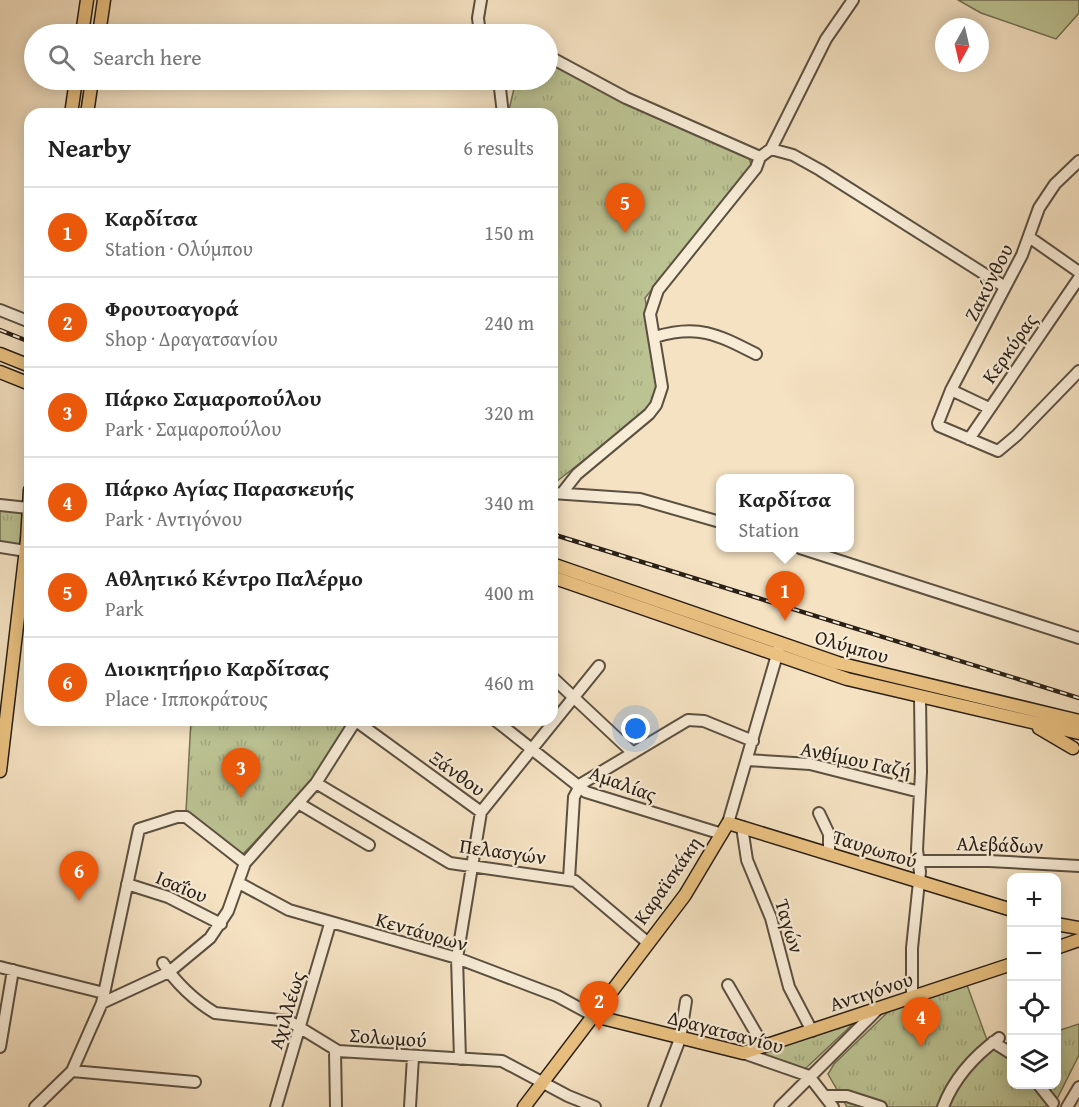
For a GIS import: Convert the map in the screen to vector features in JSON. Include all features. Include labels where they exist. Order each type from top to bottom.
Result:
[{"type":"main road","points":[[83,24],[87,0]]},
{"type":"main road","points":[[100,24],[104,0]]},
{"type":"main road","points":[[72,108],[75,90]]},
{"type":"main road","points":[[88,108],[91,90]]},
{"type":"main road","points":[[0,354],[24,364]]},
{"type":"main road","points":[[0,372],[24,382]]},
{"type":"main road","points":[[0,771],[2,727],[24,563]]},
{"type":"main road","name":"Ολύμπου","points":[[558,566],[778,650],[847,679],[920,698],[1079,733]]},
{"type":"main road","name":"Ολύμπου","points":[[558,579],[778,650],[1079,721]]},
{"type":"main road","points":[[1014,717],[1076,749]]},
{"type":"main road","name":"Ταυρωπού","points":[[725,829],[742,827],[1007,909]]},
{"type":"main road","name":"Καραϊσκάκη","points":[[524,1107],[647,942],[685,895],[725,829]]},
{"type":"main road","points":[[1061,925],[1079,928]]},
{"type":"main road","points":[[1061,946],[1079,940]]},
{"type":"main road","name":"Αντιγόνου","points":[[743,1053],[1007,965]]},
{"type":"main road","name":"Δραγατσανίου","points":[[594,1016],[743,1053]]},
{"type":"street","points":[[479,24],[481,0]]},
{"type":"street","points":[[558,492],[649,414],[656,405],[662,387],[650,314],[658,290],[757,166],[760,158],[771,149],[826,39],[853,0]]},
{"type":"street","points":[[558,61],[626,98],[760,158]]},
{"type":"street","points":[[501,90],[502,108]]},
{"type":"street","points":[[771,149],[796,156],[820,170],[1005,287]]},
{"type":"street","name":"Ζακύνθου","points":[[969,439],[939,426],[938,419],[1029,237],[1039,208],[1048,193],[1079,161]]},
{"type":"street","points":[[1029,237],[1079,272]]},
{"type":"street","name":"Κερκύρας","points":[[969,439],[1079,278]]},
{"type":"street","points":[[0,310],[24,320]]},
{"type":"street","points":[[655,337],[683,330],[707,331],[756,354]]},
{"type":"street","points":[[969,439],[995,451],[1001,450],[1079,371]]},
{"type":"street","points":[[951,390],[989,408]]},
{"type":"street","points":[[558,493],[640,499],[716,521]]},
{"type":"street","points":[[0,505],[24,508]]},
{"type":"street","points":[[0,547],[24,542]]},
{"type":"street","points":[[812,552],[1079,638]]},
{"type":"street","name":"Καραϊσκάκη","points":[[725,829],[753,741],[778,650]]},
{"type":"street","points":[[558,716],[599,666]]},
{"type":"street","points":[[558,682],[633,753]]},
{"type":"street","points":[[912,998],[912,948],[920,882],[920,861],[917,850],[920,792],[920,698]]},
{"type":"street","points":[[569,879],[573,803],[578,786],[680,723],[691,720],[707,723],[753,741]]},
{"type":"street","points":[[0,967],[103,998],[166,968],[206,943],[221,924],[239,884],[245,863],[316,783],[352,726]]},
{"type":"street","name":"Ξάνθου","points":[[364,726],[481,812]]},
{"type":"street","name":"Αμαλίας","points":[[502,726],[578,786],[602,798],[725,829]]},
{"type":"street","points":[[460,1059],[457,958],[481,812],[549,726]]},
{"type":"street","name":"Ανθίμου Γαζή","points":[[747,760],[810,764],[920,792]]},
{"type":"street","name":"Πελασγών","points":[[316,783],[450,863],[471,868],[569,879],[584,887],[647,942]]},
{"type":"street","points":[[298,803],[369,845]]},
{"type":"street","points":[[819,813],[829,834],[829,854]]},
{"type":"street","points":[[35,1107],[72,1071],[103,998],[139,829],[180,816],[186,817],[245,863]]},
{"type":"street","name":"Ταγών","points":[[742,827],[747,860],[771,918],[789,987],[812,1031]]},
{"type":"street","name":"Αλεβάδων","points":[[920,861],[999,861],[1079,866]]},
{"type":"street","name":"Ισαΐου","points":[[127,884],[168,897],[221,924]]},
{"type":"street","name":"Κεντάυρων","points":[[239,884],[283,908],[330,924],[457,958],[557,996],[594,1016]]},
{"type":"street","name":"Αχιλλέως","points":[[276,1107],[330,924]]},
{"type":"street","name":"Σολωμού","points":[[166,968],[214,1013],[289,1021],[300,1026],[335,1051],[502,1061],[542,1083],[595,1107]]},
{"type":"street","points":[[0,1047],[13,970]]},
{"type":"street","points":[[728,985],[764,1047]]},
{"type":"street","points":[[654,1107],[680,1039],[686,1001]]},
{"type":"street","points":[[780,1107],[878,1009]]},
{"type":"street","points":[[943,1107],[953,1084],[996,1040],[1007,1050]]},
{"type":"street","points":[[335,1051],[336,1107]]},
{"type":"street","name":"Δραγατσανίου","points":[[743,1053],[809,1076],[827,1096],[833,1107]]},
{"type":"street","points":[[410,1107],[413,1057]]},
{"type":"street","points":[[72,1071],[195,1082]]},
{"type":"street","points":[[1067,1107],[1079,1087]]},
{"type":"street","points":[[1042,1089],[1053,1103]]},
{"type":"street","points":[[827,1096],[846,1096],[881,1107]]},
{"type":"green space","points":[[958,0],[1079,0],[1079,13],[1056,39],[981,13]]},
{"type":"green space","points":[[558,65],[749,157],[751,165],[645,298],[659,382],[651,408],[558,480],[558,108],[509,108],[514,90],[558,90]]},
{"type":"green space","points":[[0,508],[24,511],[19,547],[0,544]]},
{"type":"green space","points":[[191,726],[346,726],[313,780],[243,854],[186,812]]},
{"type":"green space","points":[[967,985],[991,1051],[1007,1046],[1007,1089],[1061,1089],[1061,1030],[1079,1024],[1079,1055],[1055,1103],[1043,1107],[847,1107],[828,1074],[834,1064],[891,1009]]},
{"type":"green space","points":[[856,1021],[805,1069],[768,1059],[763,1053]]},
{"type":"railway","points":[[0,330],[24,340]]},
{"type":"railway","points":[[558,536],[1079,698]]},
{"type":"place","name":"Αθλητικό Κέντρο Παλέρμο","points":[[625,233]]},
{"type":"place","name":"Καρδίτσα","points":[[785,621]]},
{"type":"place","name":"Πάρκο Σαμαροπούλου","points":[[241,798]]},
{"type":"place","name":"Διοικητήριο Καρδίτσας","points":[[79,901]]},
{"type":"place","name":"Φρουτοαγορά","points":[[599,1031]]},
{"type":"place","name":"Πάρκο Αγίας Παρασκευής","points":[[921,1047]]}]
